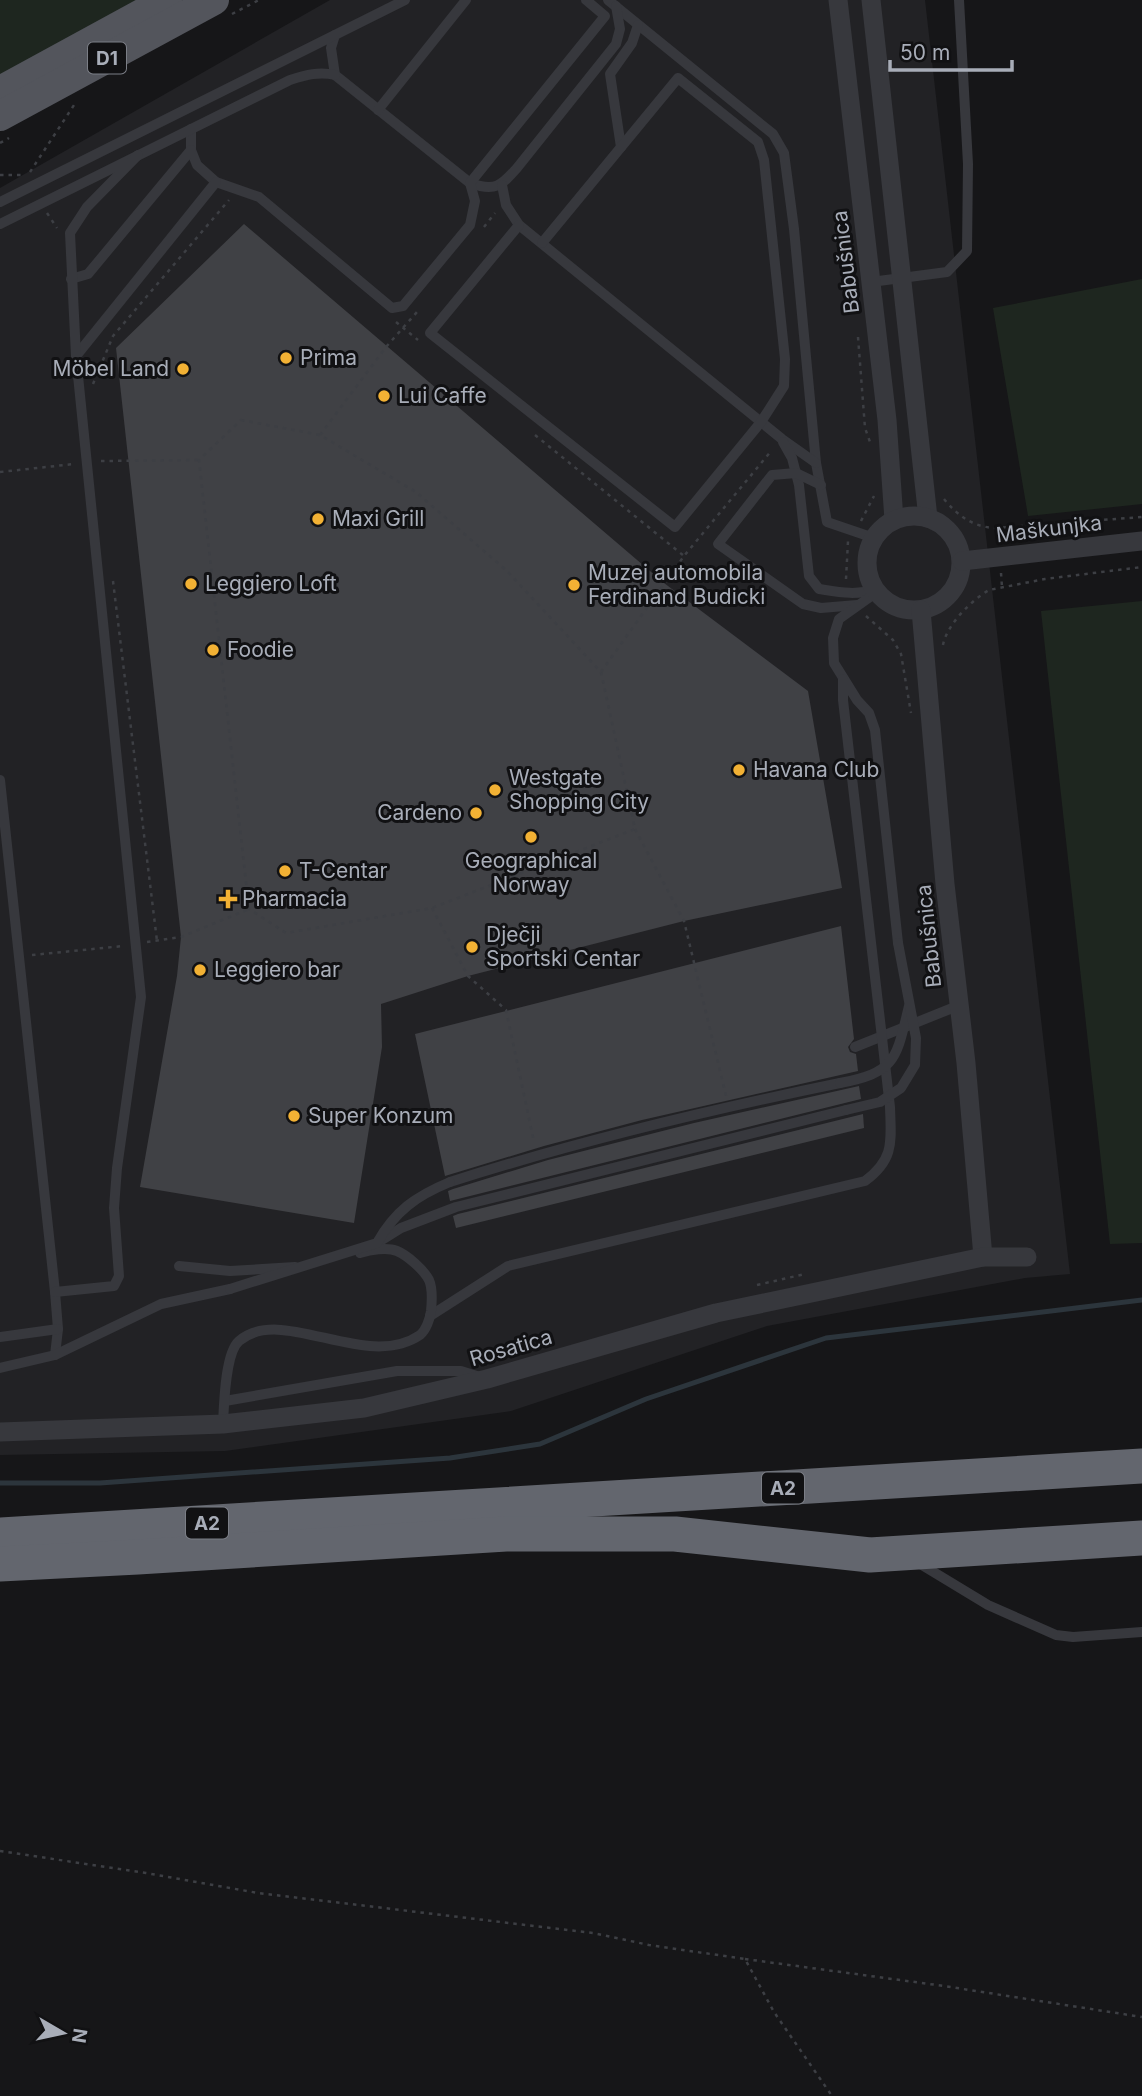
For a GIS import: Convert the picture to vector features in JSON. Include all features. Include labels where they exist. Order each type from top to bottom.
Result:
[{"type":"highway","name":"A2","points":[[0,1535],[1142,1466]]},
{"type":"highway","name":"A2","points":[[0,1564],[506,1534],[675,1534],[870,1555],[1142,1538]]},
{"type":"main road","name":"D1","points":[[0,92],[167,0]]},
{"type":"main road","name":"D1","points":[[0,117],[214,0]]},
{"type":"street","name":"Babušnica","points":[[838,0],[887,420],[894,520]]},
{"type":"street","points":[[871,0],[928,518]]},
{"type":"street","points":[[917,516],[928,518],[941,524],[952,534],[962,561],[960,575],[955,587],[935,606],[921,610],[897,607],[876,591],[869,577],[869,550],[883,527],[894,520],[917,516]]},
{"type":"street","name":"Maškunjka","points":[[962,561],[1142,541]]},
{"type":"street","name":"Babušnica","points":[[921,610],[946,884],[981,1212],[983,1257]]},
{"type":"street","name":"Rosatica","points":[[0,1432],[223,1424],[364,1408],[488,1379],[716,1313],[983,1257],[1027,1257]]},
{"type":"lane","points":[[0,202],[405,0]]},
{"type":"lane","points":[[378,110],[466,0]]},
{"type":"lane","points":[[470,183],[605,16],[586,0]]},
{"type":"lane","points":[[871,282],[947,272],[967,251],[968,164],[960,0]]},
{"type":"lane","points":[[612,3],[773,134],[784,153],[794,229],[816,463],[827,522],[874,538]]},
{"type":"lane","points":[[0,224],[290,80],[308,74],[335,75],[470,183],[485,188],[502,185],[616,44],[620,29],[612,3]]},
{"type":"lane","points":[[621,147],[610,74],[632,43],[638,25]]},
{"type":"lane","points":[[335,35],[331,48],[335,75]]},
{"type":"lane","points":[[519,225],[430,332],[675,527],[761,422],[784,386],[785,359],[764,160],[758,142],[678,78],[542,243]]},
{"type":"lane","points":[[191,129],[191,150],[197,165],[216,182],[259,197],[392,308],[404,306],[470,225],[475,201],[470,183]]},
{"type":"lane","points":[[71,279],[88,274],[191,150]]},
{"type":"lane","points":[[55,1292],[114,1286],[119,1276],[114,1208],[117,1168],[141,997],[76,356],[70,233],[87,206],[138,155]]},
{"type":"lane","points":[[76,356],[216,182]]},
{"type":"lane","points":[[502,185],[506,205],[519,225],[782,439],[816,463]]},
{"type":"lane","points":[[782,439],[796,473],[809,576],[820,589],[850,593],[876,591]]},
{"type":"lane","points":[[821,485],[796,473],[772,475],[718,544],[803,604],[821,608],[858,604]]},
{"type":"lane","points":[[0,1368],[55,1354],[161,1304],[230,1289],[377,1243],[401,1228],[456,1207],[880,1102],[901,1088],[915,1065],[916,1038],[898,943],[875,730],[869,713],[834,663],[833,638],[839,619],[876,591]]},
{"type":"lane","points":[[430,1316],[508,1266],[865,1181],[880,1171],[888,1156],[891,1142],[843,700],[843,679]]},
{"type":"lane","points":[[0,780],[55,1292],[58,1329],[55,1354]]},
{"type":"lane","points":[[377,1243],[402,1209],[424,1193],[450,1182],[537,1154],[728,1106],[875,1075],[891,1061],[899,1047],[910,1003]]},
{"type":"lane","points":[[855,1046],[960,1005]]},
{"type":"lane","points":[[179,1266],[230,1271],[319,1265],[371,1250],[396,1250],[429,1280],[432,1296],[430,1316],[422,1333],[398,1346],[357,1346],[285,1330],[253,1332],[236,1343],[229,1363],[223,1424]]},
{"type":"lane","points":[[0,1337],[58,1329]]},
{"type":"lane","points":[[225,1401],[397,1371],[461,1370],[488,1379]]},
{"type":"lane","points":[[902,1553],[988,1605],[1056,1635],[1073,1637],[1142,1632]]},
{"type":"path","points":[[28,175],[77,100]]},
{"type":"path","points":[[89,392],[113,336],[227,200],[238,199]]},
{"type":"path","points":[[394,320],[426,346]]},
{"type":"path","points":[[635,829],[432,908],[286,933],[250,909],[199,460],[240,420],[320,435],[416,492],[507,570],[601,672],[635,829],[684,921],[728,1106]]},
{"type":"path","points":[[533,433],[684,556]]},
{"type":"path","points":[[601,672],[684,556],[782,439]]},
{"type":"path","points":[[862,519],[878,490]]},
{"type":"path","points":[[942,496],[962,517],[983,527],[1142,517]]},
{"type":"path","points":[[846,582],[847,544]]},
{"type":"path","points":[[942,649],[945,636],[952,626],[975,600],[989,590],[1045,579],[1142,567]]},
{"type":"path","points":[[112,571],[157,940]]},
{"type":"path","points":[[866,616],[893,640],[901,654]]},
{"type":"path","points":[[432,908],[468,976],[506,1010],[537,1154]]},
{"type":"path","points":[[757,1284],[810,1274]]},
{"type":"path","points":[[0,1852],[146,1873],[258,1893],[593,1933],[649,1945],[1142,2017]]},
{"type":"path","points":[[745,1959],[774,2012],[832,2096]]},
{"type":"shaded area","points":[[0,0],[149,0],[0,82]]},
{"type":"shaded area","points":[[330,0],[925,0],[1070,1274],[1025,1278],[767,1326],[511,1411],[225,1451],[0,1455],[0,188]]},
{"type":"shaded area","points":[[1142,279],[1142,504],[1028,516],[993,308]]},
{"type":"shaded area","points":[[1142,601],[1142,1243],[1110,1244],[1041,611]]},
{"type":"building","name":"Westgate Shopping City","points":[[244,224],[664,583],[808,691],[842,888],[684,921],[468,976],[381,1004],[382,1047],[354,1223],[140,1187],[177,976],[181,937],[116,348]]},
{"type":"building","points":[[841,926],[854,1039],[848,1047],[850,1052],[856,1054],[858,1071],[642,1120],[445,1176],[415,1034]]},
{"type":"building","points":[[859,1086],[861,1099],[450,1201],[448,1191],[548,1160],[694,1123]]},
{"type":"building","points":[[863,1114],[864,1128],[456,1228],[453,1216],[458,1214]]},
{"type":"waterway","points":[[0,1483],[100,1483],[450,1458],[540,1444],[646,1399],[826,1338],[1142,1300]]},
{"type":"place","name":"Prima","points":[[286,358]]},
{"type":"place","name":"Möbel Land","points":[[183,369]]},
{"type":"place","name":"Lui Caffe","points":[[384,396]]},
{"type":"place","name":"Maxi Grill","points":[[318,519]]},
{"type":"place","name":"Leggiero Loft","points":[[191,584]]},
{"type":"place","name":"Muzej automobila Ferdinand Budicki","points":[[574,585]]},
{"type":"place","name":"Foodie","points":[[213,650]]},
{"type":"place","name":"Havana Club","points":[[739,770]]},
{"type":"place","name":"Westgate Shopping City","points":[[495,790]]},
{"type":"place","name":"Cardeno","points":[[476,813]]},
{"type":"place","name":"Geographical Norway","points":[[531,837]]},
{"type":"place","name":"T-Centar","points":[[285,871]]},
{"type":"place","name":"Pharmacia","points":[[228,899]]},
{"type":"place","name":"Dječji Sportski Centar","points":[[472,947]]},
{"type":"place","name":"Leggiero bar","points":[[200,970]]},
{"type":"place","name":"Super Konzum","points":[[294,1116]]}]
